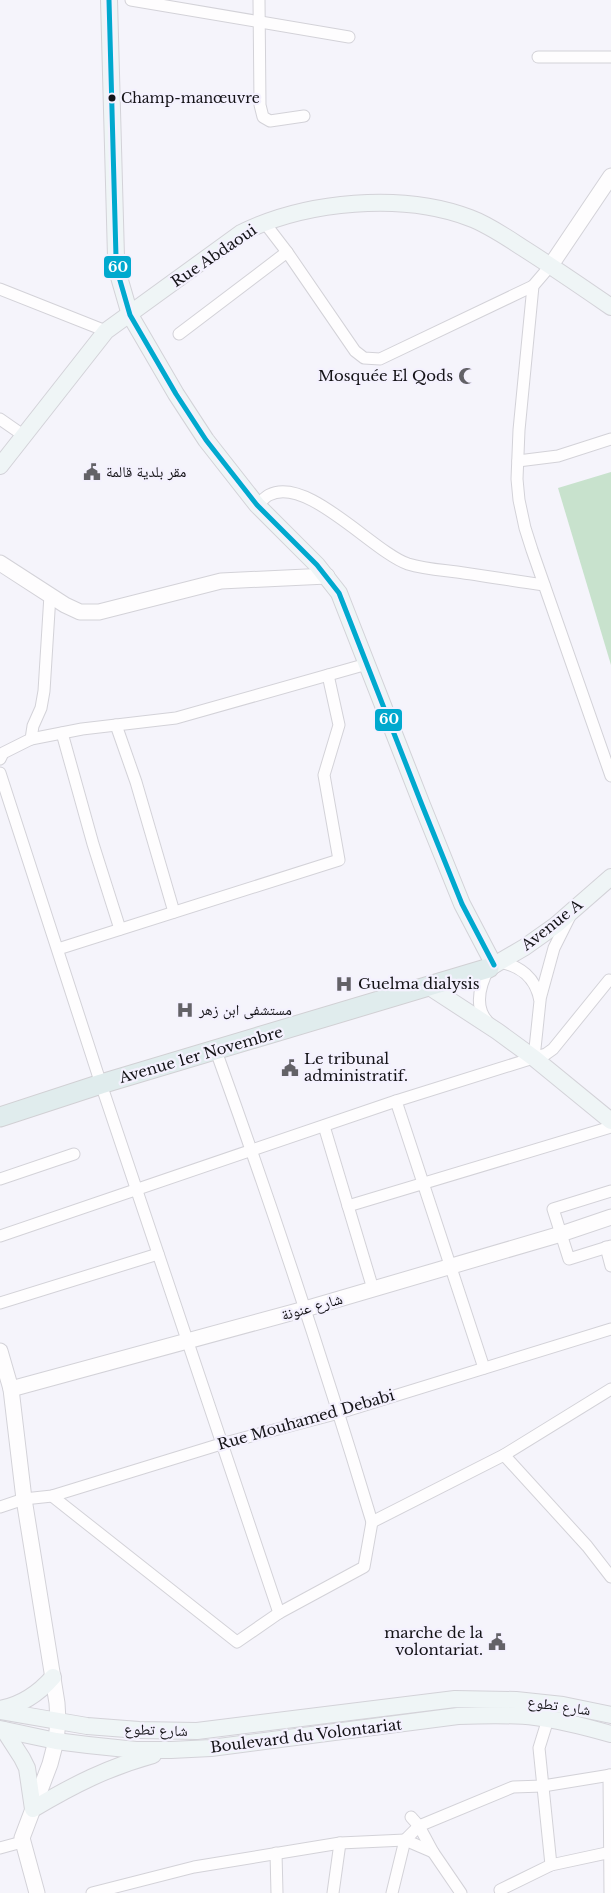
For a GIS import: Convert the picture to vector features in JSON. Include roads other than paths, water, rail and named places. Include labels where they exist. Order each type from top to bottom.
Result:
[{"type":"main road","points":[[109,0],[116,257],[119,277],[130,315],[176,394],[206,440],[257,505],[327,576],[339,593],[462,904],[494,965]]},
{"type":"main road","name":"Rue Abdaoui","points":[[0,466],[106,331],[241,233],[264,222],[346,205],[398,204],[439,208],[485,226],[551,265]]},
{"type":"main road","points":[[551,265],[611,307]]},
{"type":"main road","name":"Avenue A","points":[[494,965],[525,947],[556,925],[611,877]]},
{"type":"main road","name":"Avenue 1er Novembre","points":[[0,1117],[102,1084],[216,1051],[494,965]]},
{"type":"main road","points":[[428,986],[497,1031],[534,1058],[611,1121]]},
{"type":"main road","points":[[0,1710],[32,1697],[53,1677]]},
{"type":"main road","name":"شارع تطوع","points":[[0,1710],[87,1726],[138,1730],[197,1731],[456,1699],[516,1700],[563,1705],[611,1715]]},
{"type":"main road","name":"Boulevard du Volontariat","points":[[2,1729],[56,1741],[136,1750],[211,1748],[458,1716],[494,1714],[548,1719],[611,1734]]},
{"type":"main road","points":[[2,1729],[27,1768],[34,1809],[89,1777],[134,1760],[171,1750]]},
{"type":"street","points":[[131,0],[349,37]]},
{"type":"street","points":[[259,0],[260,105],[263,117],[270,121],[304,116]]},
{"type":"street","points":[[538,57],[611,56]]},
{"type":"street","points":[[264,222],[356,351],[364,358],[380,359],[533,286],[551,265],[611,176]]},
{"type":"street","points":[[179,334],[287,252]]},
{"type":"street","points":[[533,286],[518,461],[519,500],[524,528],[611,776]]},
{"type":"street","points":[[0,289],[106,331]]},
{"type":"street","points":[[0,419],[23,435]]},
{"type":"street","points":[[518,461],[558,456],[611,439]]},
{"type":"street","points":[[257,505],[269,495],[283,492],[297,495],[313,501],[338,516],[386,552],[409,564],[544,585]]},
{"type":"street","points":[[0,564],[80,612],[99,612],[221,581],[327,576]]},
{"type":"street","points":[[31,738],[33,726],[42,708],[50,595]]},
{"type":"street","points":[[0,759],[3,753],[31,738],[116,724],[176,718],[367,664]]},
{"type":"street","points":[[58,949],[339,860],[324,775],[339,725],[328,676]]},
{"type":"street","points":[[116,724],[136,782],[174,912]]},
{"type":"street","points":[[62,733],[93,844],[120,929]]},
{"type":"street","points":[[0,773],[221,1444],[279,1613]]},
{"type":"street","points":[[534,1058],[540,1001],[554,948],[573,910]]},
{"type":"street","points":[[497,1031],[481,1011],[479,998],[481,987],[494,965],[509,964],[525,972],[535,985],[540,1001]]},
{"type":"street","points":[[0,1236],[396,1101],[534,1058],[553,1049],[608,980]]},
{"type":"street","points":[[52,1496],[237,1642],[279,1613],[364,1567],[372,1522],[305,1309],[216,1051]]},
{"type":"street","points":[[396,1101],[484,1368]]},
{"type":"street","points":[[324,1126],[373,1289]]},
{"type":"street","points":[[348,1206],[611,1126]]},
{"type":"street","points":[[0,1178],[74,1154]]},
{"type":"street","points":[[611,1191],[553,1209],[569,1259],[608,1246],[611,1266]]},
{"type":"street","name":"شارع عنونة","points":[[6,1391],[305,1309],[561,1234],[611,1217]]},
{"type":"street","points":[[0,1303],[158,1254]]},
{"type":"street","name":"Rue Mouhamed Debabi","points":[[0,1507],[24,1499],[52,1496],[221,1444],[339,1413],[611,1329]]},
{"type":"street","points":[[0,1351],[53,1677],[58,1721],[56,1741],[50,1764],[34,1809],[24,1830],[22,1842],[37,1893]]},
{"type":"street","points":[[372,1522],[504,1455],[611,1390]]},
{"type":"street","points":[[504,1455],[588,1546],[611,1577]]},
{"type":"street","points":[[548,1719],[540,1748],[551,1865]]},
{"type":"street","points":[[392,1893],[405,1840],[415,1821],[514,1787],[543,1786],[610,1775],[610,1893]]},
{"type":"street","points":[[415,1821],[433,1852],[461,1893]]},
{"type":"street","points":[[92,1893],[194,1867],[340,1843],[405,1840],[433,1852]]},
{"type":"street","points":[[0,1848],[22,1842]]},
{"type":"street","points":[[333,1893],[340,1843]]},
{"type":"street","points":[[500,1890],[551,1865],[610,1852]]},
{"type":"street","points":[[276,1853],[277,1893]]},
{"type":"street","points":[[448,1893],[450,1878]]},
{"type":"place","name":"Champ-manœuvre","points":[[112,98]]},
{"type":"place","name":"Mosquée El Qods","points":[[467,376]]},
{"type":"place","name":"مقر بلدية قالمة","points":[[92,472]]},
{"type":"place","name":"Guelma dialysis","points":[[344,984]]},
{"type":"place","name":"مستشفى ابن زهر","points":[[185,1010]]},
{"type":"place","name":"Le tribunal administratif.","points":[[290,1068]]},
{"type":"place","name":"marche de la volontariat.","points":[[497,1642]]}]
